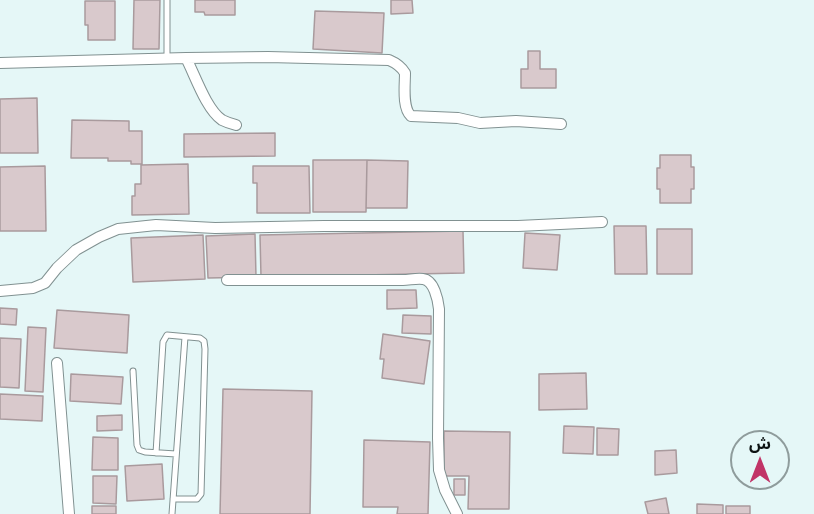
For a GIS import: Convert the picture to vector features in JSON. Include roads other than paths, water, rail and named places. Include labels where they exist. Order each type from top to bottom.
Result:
[{"type":"street","points":[[0,63],[268,57],[389,60],[402,68],[405,73],[405,105],[411,116],[458,118],[480,123],[516,121],[561,124]]},
{"type":"street","points":[[186,58],[211,108],[222,119],[236,125]]},
{"type":"street","points":[[0,291],[33,288],[45,283],[76,250],[118,229],[156,225],[215,228],[518,226],[602,222]]},
{"type":"street","points":[[227,280],[424,279],[429,281],[437,296],[439,309],[439,470],[445,490],[457,514]]},
{"type":"street","points":[[57,363],[69,514]]},
{"type":"lane","points":[[167,0],[167,58]]},
{"type":"lane","points":[[156,453],[163,342],[167,335],[200,338],[204,341],[201,494],[197,499],[173,499]]},
{"type":"lane","points":[[172,514],[185,337]]},
{"type":"lane","points":[[133,371],[139,450],[176,454]]}]
